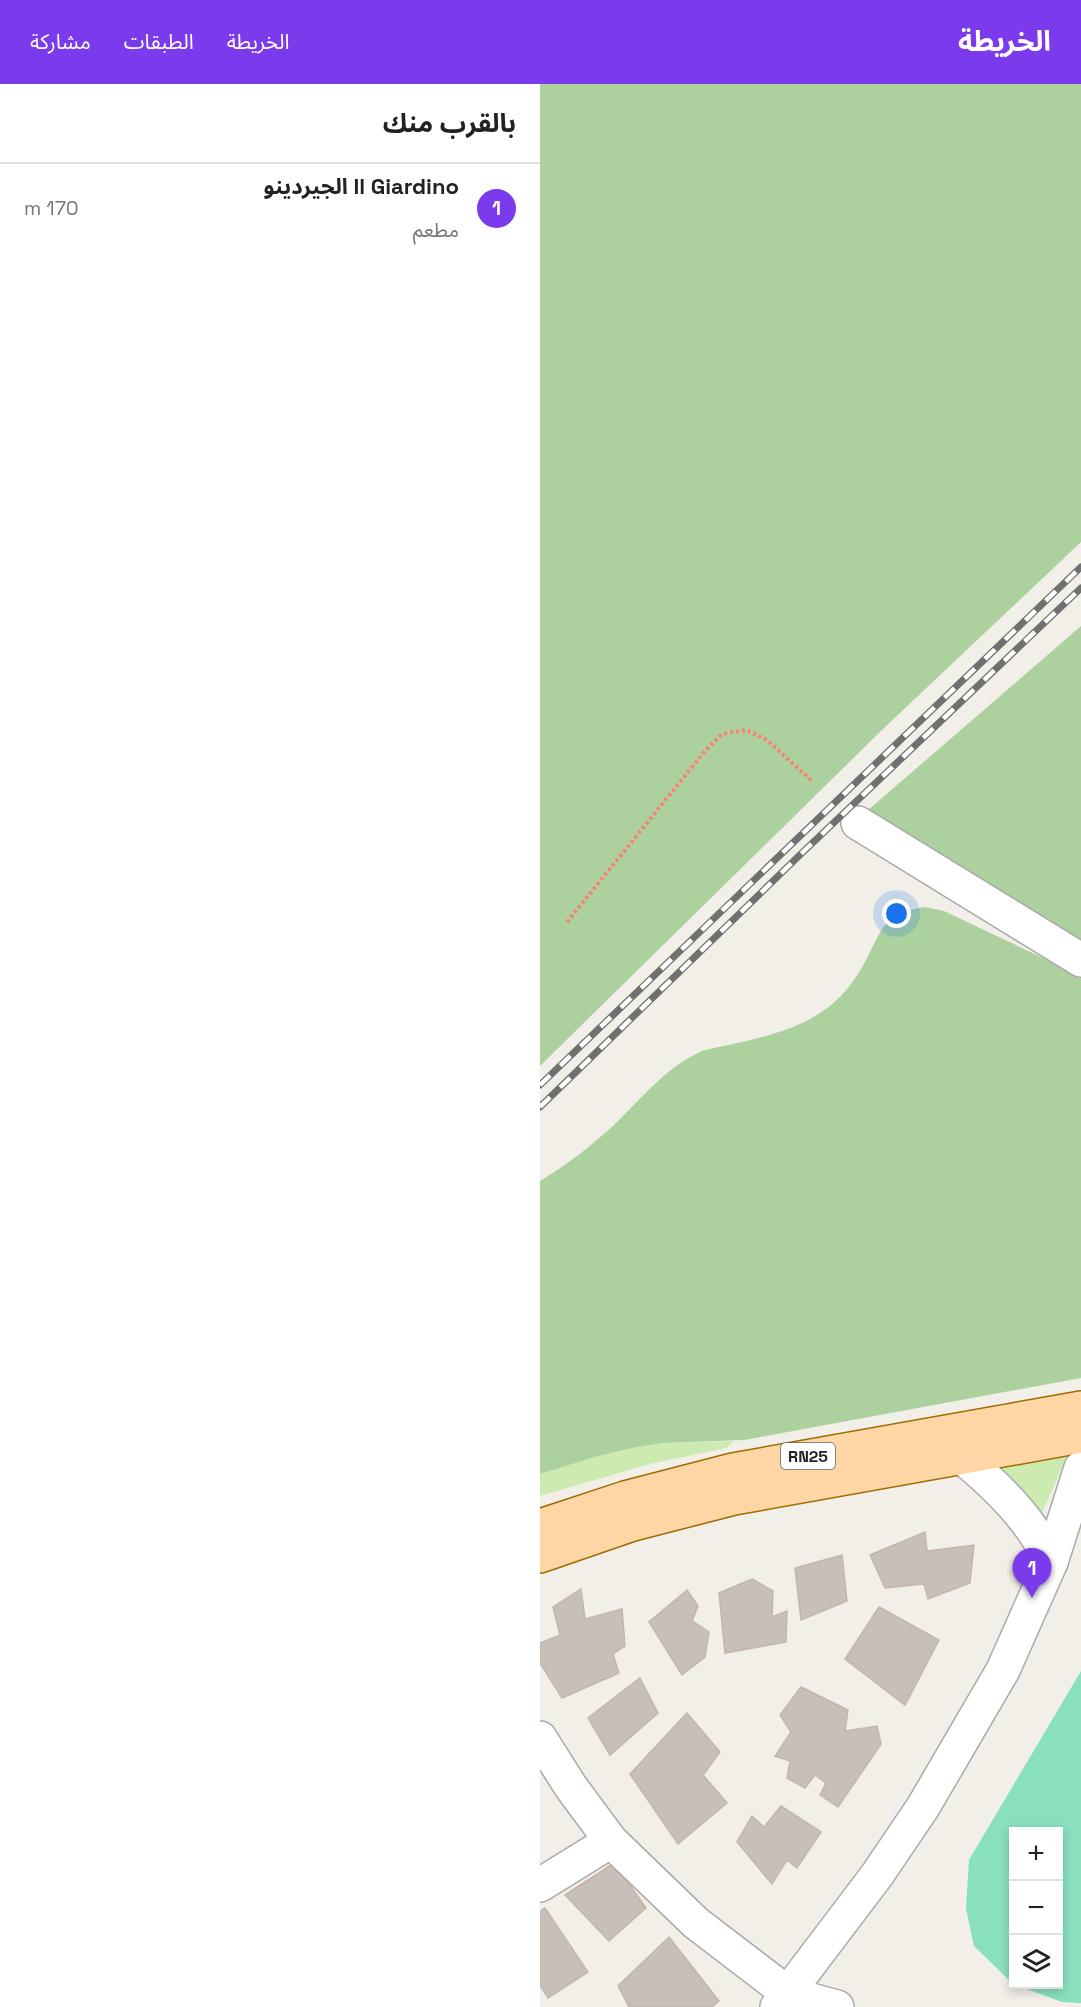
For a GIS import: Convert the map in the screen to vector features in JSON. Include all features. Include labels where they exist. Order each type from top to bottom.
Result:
[{"type":"main road","name":"RN25","points":[[540,1526],[625,1498],[733,1470],[1081,1408]]},
{"type":"main road","name":"RN25","points":[[540,1556],[633,1524],[734,1498],[1081,1436]]},
{"type":"street","points":[[858,823],[1081,960]]},
{"type":"street","points":[[963,1457],[1012,1504],[1042,1541],[1051,1562]]},
{"type":"street","points":[[783,2000],[877,1875],[928,1798],[1003,1670],[1051,1562],[1081,1468]]},
{"type":"street","points":[[540,1738],[571,1787],[610,1841],[696,1923],[783,2000],[837,2007]]},
{"type":"street","points":[[540,1885],[610,1841]]},
{"type":"path","points":[[567,922],[698,760],[722,734],[746,730],[767,740],[813,782]]},
{"type":"green space","points":[[540,84],[1081,84],[1081,542],[883,729],[540,1066]]},
{"type":"green space","points":[[1081,626],[1081,945],[860,817]]},
{"type":"green space","points":[[925,907],[944,911],[1081,976],[1081,1378],[744,1440],[663,1443],[632,1448],[540,1474],[540,1181],[597,1140],[666,1074],[689,1058],[702,1051],[786,1030],[817,1015],[841,996],[865,962],[881,931],[892,918],[900,913]]},
{"type":"green space","points":[[734,1441],[726,1448],[650,1464],[540,1496],[540,1474],[595,1457],[663,1443]]},
{"type":"green space","points":[[1069,1453],[1039,1519],[996,1463]]},
{"type":"green space","points":[[1081,1671],[1081,2003],[1062,2002],[1027,1989],[1063,1989],[1063,1827],[1009,1827],[1009,1980],[974,1946],[966,1909],[969,1860]]},
{"type":"building","points":[[925,1532],[927,1551],[974,1545],[970,1583],[928,1599],[924,1584],[885,1588],[870,1555]]},
{"type":"building","points":[[842,1555],[847,1601],[801,1620],[795,1568]]},
{"type":"building","points":[[752,1579],[773,1591],[772,1617],[787,1611],[786,1642],[725,1653],[719,1593]]},
{"type":"building","points":[[581,1589],[585,1619],[622,1609],[625,1646],[613,1654],[619,1673],[562,1698],[540,1663],[540,1643],[560,1635],[553,1607]]},
{"type":"building","points":[[687,1590],[698,1606],[692,1621],[709,1632],[705,1657],[682,1675],[649,1622]]},
{"type":"building","points":[[879,1607],[939,1640],[905,1705],[845,1659]]},
{"type":"building","points":[[640,1678],[658,1713],[610,1755],[588,1718]]},
{"type":"building","points":[[801,1687],[848,1710],[845,1731],[877,1726],[881,1744],[838,1807],[820,1795],[826,1783],[815,1775],[805,1788],[787,1778],[790,1761],[775,1756],[791,1732],[780,1715]]},
{"type":"building","points":[[687,1713],[720,1752],[703,1775],[727,1803],[678,1844],[630,1774]]},
{"type":"building","points":[[781,1806],[821,1832],[797,1868],[787,1860],[772,1884],[737,1842],[752,1816],[764,1827]]},
{"type":"building","points":[[614,1863],[646,1908],[609,1941],[565,1895]]},
{"type":"building","points":[[545,1908],[588,1972],[548,1998],[540,1985],[540,1911]]},
{"type":"building","points":[[669,1937],[719,2001],[712,2007],[629,2007],[618,1986]]},
{"type":"railway","points":[[540,1085],[1081,567]]},
{"type":"railway","points":[[540,1107],[804,851],[1081,588]]},
{"type":"place","name":"Il Giardino الجيردينو","points":[[1032,1598]]}]
